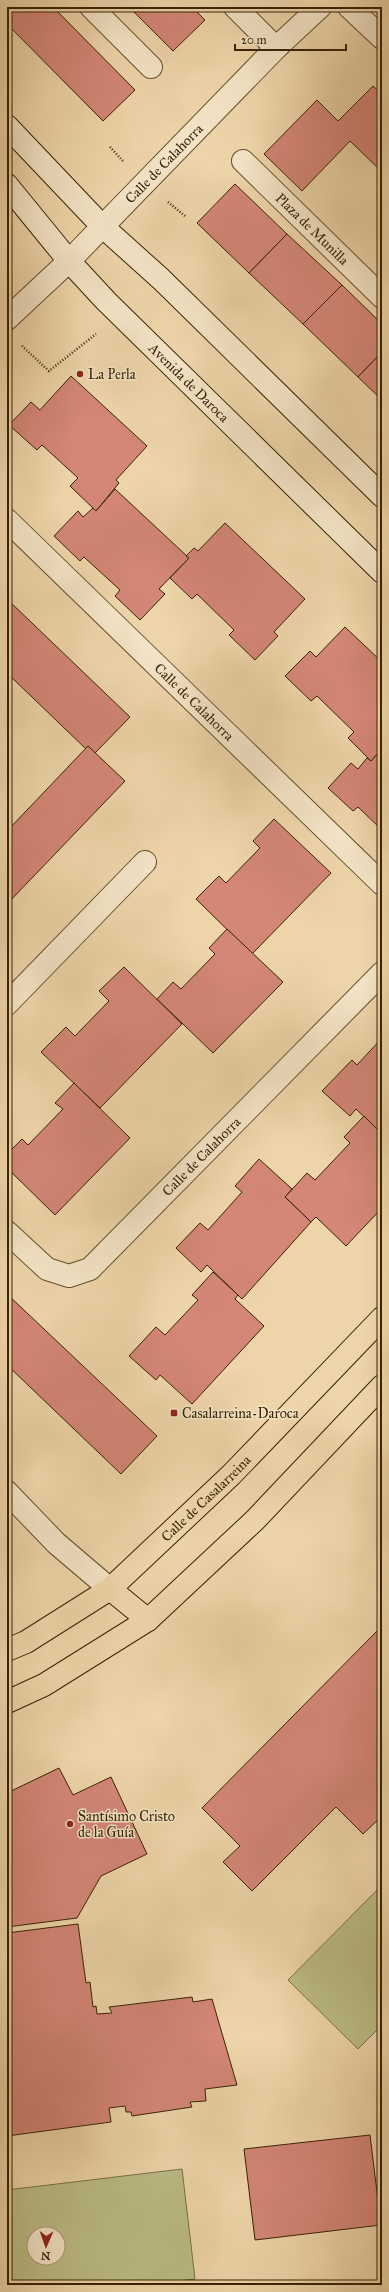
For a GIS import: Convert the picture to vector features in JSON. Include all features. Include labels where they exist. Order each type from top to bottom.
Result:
[{"type":"main road","name":"Calle de Casalarreina","points":[[7,1650],[26,1642],[110,1589],[230,1475],[382,1318]]},
{"type":"main road","points":[[7,1702],[44,1685],[148,1620],[255,1520],[382,1386]]},
{"type":"main road","points":[[110,1589],[148,1620]]},
{"type":"street","points":[[91,7],[151,67]]},
{"type":"street","points":[[235,7],[276,48]]},
{"type":"street","name":"Calle de Calahorra","points":[[7,320],[69,262],[102,226],[276,48],[320,7]]},
{"type":"street","points":[[349,7],[382,38]]},
{"type":"street","points":[[7,126],[102,226],[161,279],[382,496]]},
{"type":"street","name":"Plaza de Munilla","points":[[243,161],[382,297]]},
{"type":"street","name":"Avenida de Daroca","points":[[7,185],[69,262],[106,302],[382,572]]},
{"type":"street","name":"Calle de Calahorra","points":[[7,520],[382,884]]},
{"type":"street","points":[[7,1004],[145,862]]},
{"type":"street","name":"Calle de Calahorra","points":[[7,1232],[47,1270],[69,1276],[90,1269],[382,973]]},
{"type":"street","points":[[7,1492],[56,1544],[110,1589]]},
{"type":"path","points":[[18,341],[49,371],[97,333]]},
{"type":"green space","points":[[382,1885],[382,2025],[358,2049],[288,1980]]},
{"type":"green space","points":[[182,2169],[195,2279],[143,2285],[7,2285],[7,2190]]},
{"type":"building","points":[[7,7],[53,7],[135,90],[103,121],[7,24]]},
{"type":"building","points":[[129,7],[192,7],[205,20],[173,51]]},
{"type":"building","points":[[373,86],[382,94],[382,172],[350,141],[302,191],[264,154],[317,100],[338,121]]},
{"type":"building","points":[[235,184],[287,234],[249,273],[197,223]]},
{"type":"building","points":[[287,234],[342,285],[303,324],[249,273]]},
{"type":"building","points":[[342,285],[382,324],[382,352],[358,377],[303,324]]},
{"type":"building","points":[[382,352],[382,400],[358,377]]},
{"type":"building","points":[[71,376],[147,446],[116,480],[119,483],[96,511],[70,486],[78,478],[42,445],[37,450],[9,425],[31,402],[40,410]]},
{"type":"building","points":[[115,489],[189,558],[159,589],[165,594],[140,620],[115,596],[120,590],[84,557],[80,561],[54,536],[78,511],[83,517],[93,508],[96,511]]},
{"type":"building","points":[[225,523],[305,599],[274,632],[278,636],[255,660],[229,635],[234,630],[197,594],[192,599],[170,578],[189,558],[186,556],[194,548],[198,551]]},
{"type":"building","points":[[7,599],[130,717],[95,753],[88,746],[86,749],[7,673]]},
{"type":"building","points":[[345,627],[382,662],[382,749],[371,761],[348,738],[354,732],[317,696],[311,701],[285,676],[310,651],[316,657]]},
{"type":"building","points":[[88,746],[125,781],[7,904],[7,831]]},
{"type":"building","points":[[382,749],[382,830],[358,807],[353,811],[328,788],[351,763],[358,769],[367,758],[371,761]]},
{"type":"building","points":[[274,819],[331,873],[252,954],[196,899],[219,876],[226,883],[260,848],[253,841]]},
{"type":"building","points":[[227,929],[283,982],[213,1053],[157,999],[173,982],[181,989],[215,954],[209,948]]},
{"type":"building","points":[[124,967],[182,1024],[100,1108],[41,1052],[66,1027],[75,1036],[109,1001],[99,991]]},
{"type":"building","points":[[382,1038],[382,1134],[356,1109],[350,1116],[322,1091],[352,1060],[357,1065]]},
{"type":"building","points":[[74,1083],[130,1138],[55,1215],[7,1168],[7,1154],[22,1139],[28,1145],[63,1109],[55,1103]]},
{"type":"building","points":[[364,1116],[382,1134],[382,1208],[346,1246],[316,1217],[311,1222],[285,1197],[307,1173],[315,1180],[350,1143],[344,1137]]},
{"type":"building","points":[[259,1159],[292,1189],[285,1197],[311,1222],[242,1299],[207,1265],[201,1272],[176,1248],[200,1223],[208,1230],[242,1192],[235,1186]]},
{"type":"building","points":[[213,1272],[238,1295],[235,1299],[264,1326],[192,1404],[160,1375],[156,1380],[129,1356],[156,1327],[165,1335],[198,1300],[192,1295]]},
{"type":"building","points":[[7,1294],[157,1436],[121,1474],[7,1365]]},
{"type":"building","points":[[382,1626],[382,1816],[363,1834],[336,1807],[252,1891],[223,1862],[240,1846],[202,1808]]},
{"type":"building","name":"Santísimo Cristo de la Guía","points":[[59,1768],[73,1795],[111,1777],[147,1854],[101,1876],[77,1918],[7,1927],[7,1793]]},
{"type":"building","points":[[78,1924],[86,1983],[90,1982],[93,2007],[96,2006],[97,2014],[112,2013],[109,2007],[192,1997],[193,2002],[212,1999],[237,2085],[205,2089],[206,2101],[190,2102],[192,2107],[132,2116],[131,2112],[126,2112],[125,2106],[109,2108],[111,2122],[7,2136],[7,1933]]},
{"type":"building","points":[[370,2135],[381,2225],[255,2240],[244,2149]]},
{"type":"place","name":"La Perla","points":[[80,374]]},
{"type":"place","name":"Casalarreina-Daroca","points":[[174,1413]]},
{"type":"place","name":"Santísimo Cristo de la Guía","points":[[70,1824]]}]
